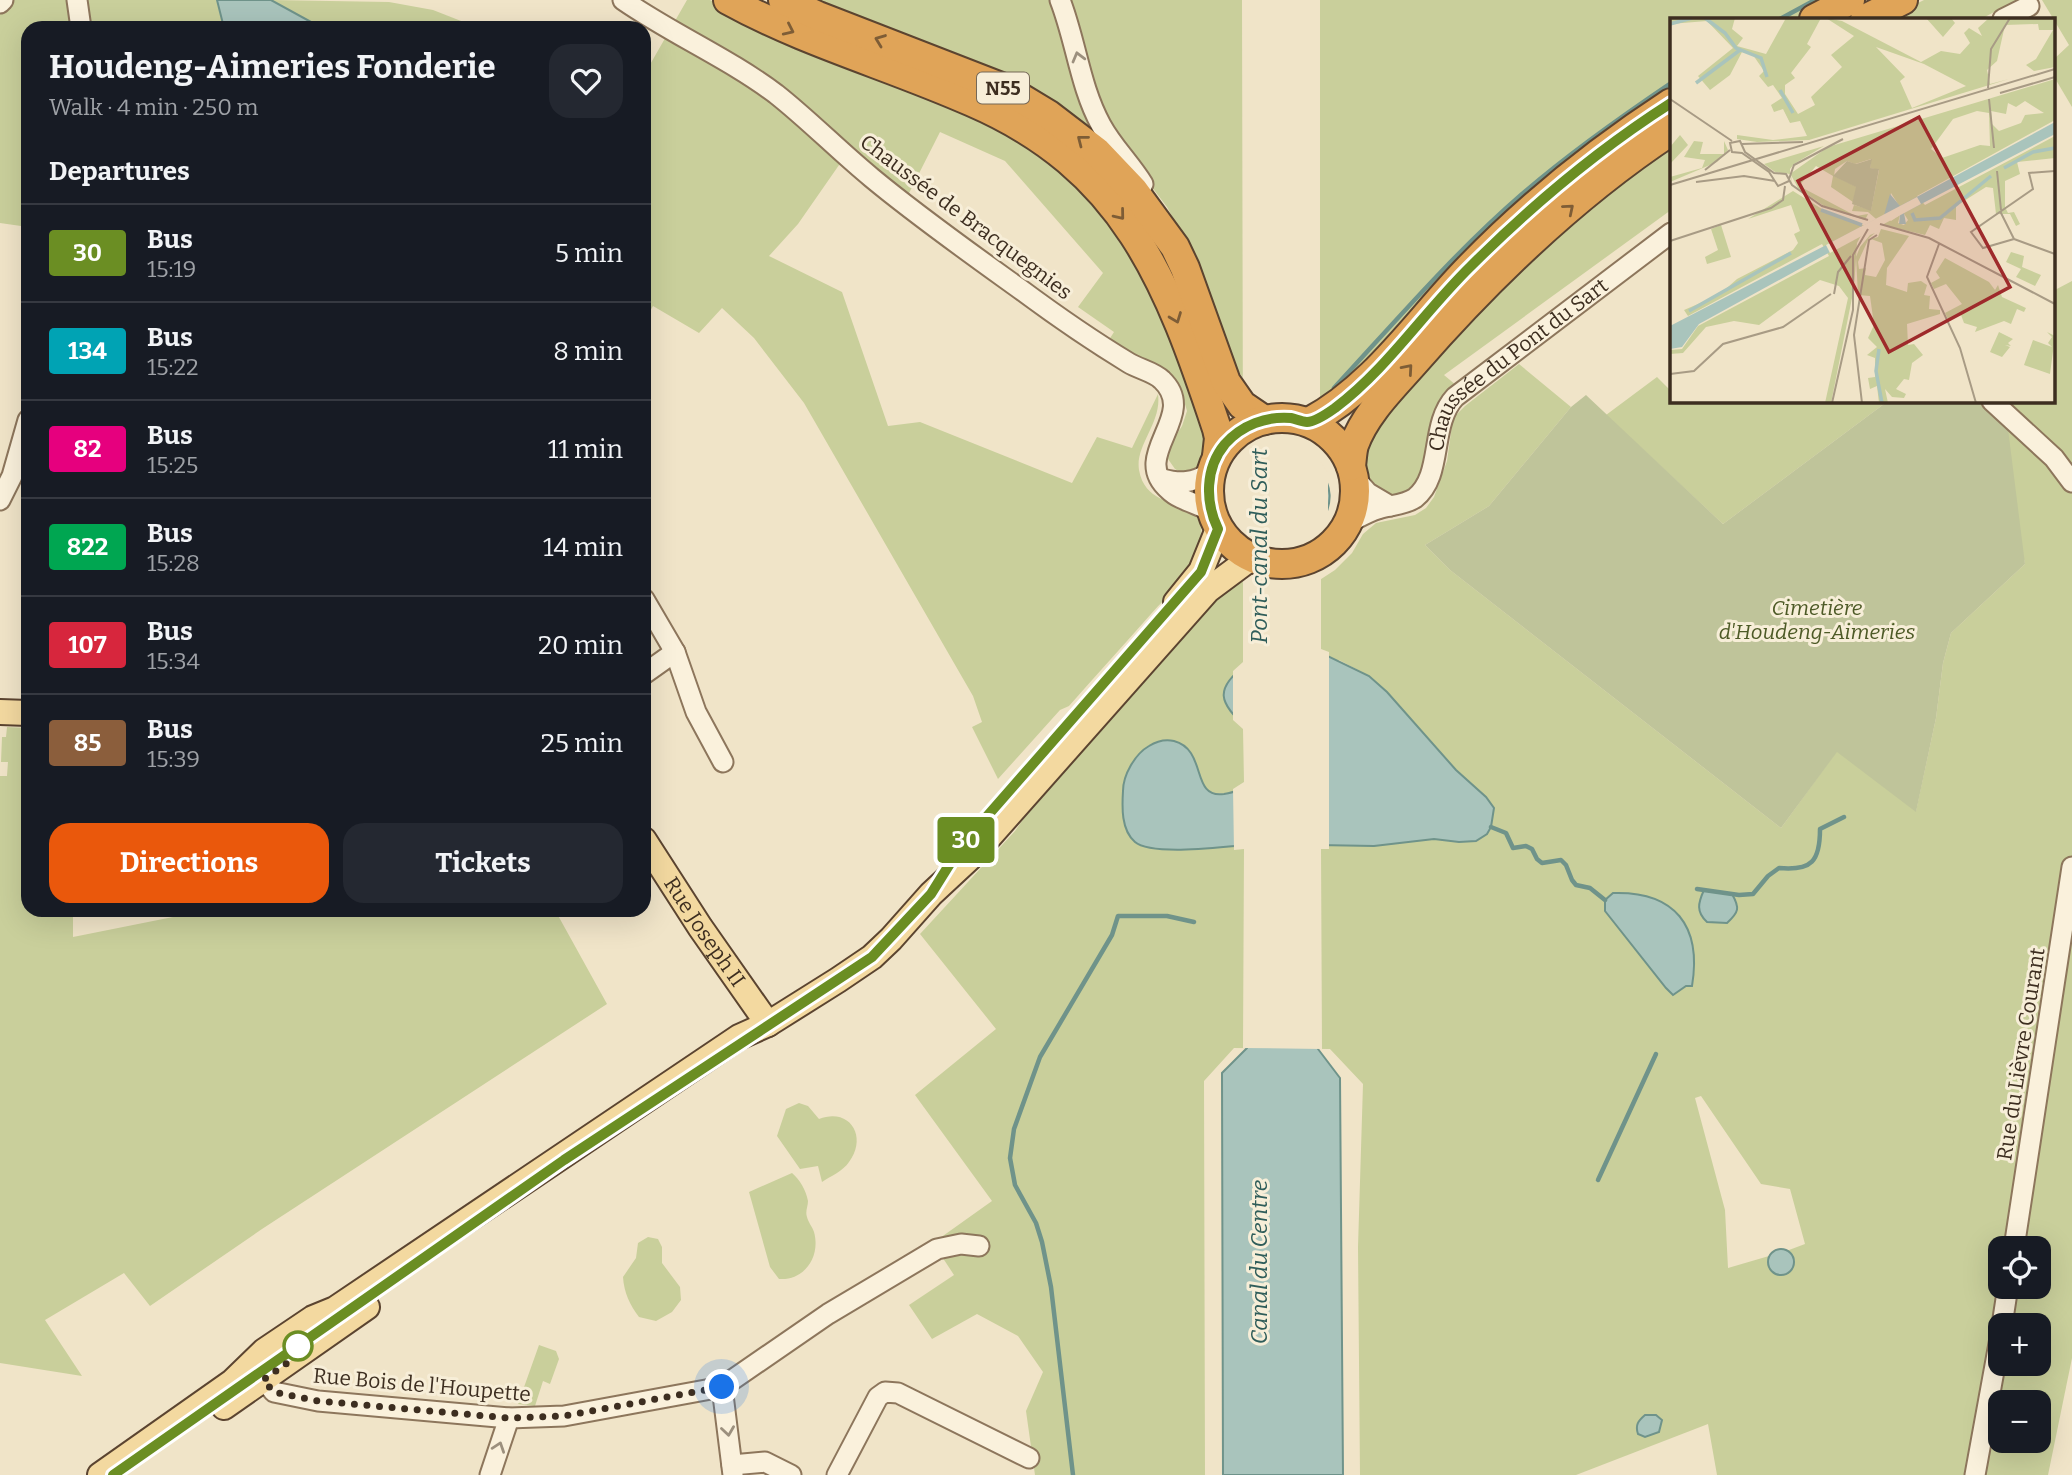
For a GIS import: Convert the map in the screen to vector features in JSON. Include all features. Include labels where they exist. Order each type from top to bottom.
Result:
[{"type":"highway","name":"N55","points":[[728,0],[807,38],[1002,115],[1045,142],[1093,182],[1126,221],[1165,289],[1217,429],[1219,438],[1214,464]]},
{"type":"highway","name":"N55","points":[[783,0],[1006,89],[1049,115],[1109,163],[1135,191],[1175,247],[1226,382],[1242,405],[1264,420]]},
{"type":"highway","points":[[1816,18],[1850,0]]},
{"type":"highway","points":[[1867,18],[1903,0]]},
{"type":"highway","points":[[1309,422],[1331,410],[1354,392],[1469,267],[1525,215],[1581,168],[1670,104]]},
{"type":"highway","points":[[1353,472],[1335,440],[1309,422],[1287,418],[1264,420],[1241,429],[1224,446],[1214,464],[1209,485],[1215,520],[1233,546],[1251,558],[1279,565],[1307,561],[1331,546],[1348,523],[1355,501],[1353,447],[1365,422],[1404,374],[1479,292],[1541,233],[1588,193],[1670,132]]},
{"type":"main road","points":[[931,894],[970,835],[1196,579],[1210,552],[1215,520]]},
{"type":"main road","points":[[126,1475],[257,1372],[264,1351],[313,1318],[335,1309],[705,1059],[739,1037],[768,1024],[872,957],[931,894],[974,854],[1208,590],[1251,558]]},
{"type":"main road","points":[[0,712],[21,713]]},
{"type":"main road","name":"Rue Joseph II","points":[[651,851],[768,1024]]},
{"type":"main road","points":[[100,1475],[232,1382],[257,1372]]},
{"type":"street","points":[[77,0],[80,21]]},
{"type":"street","name":"Chaussée de Bracquegnies","points":[[623,0],[746,73],[806,119],[870,176],[934,226],[1066,322],[1131,365],[1161,379],[1171,392],[1174,404],[1173,417],[1155,460],[1157,473],[1162,479]]},
{"type":"street","points":[[1060,0],[1086,90],[1100,124],[1119,154],[1140,179],[1160,212],[1175,247]]},
{"type":"street","points":[[2005,18],[2029,6]]},
{"type":"street","name":"Chaussée du Pont du Sart","points":[[1348,523],[1375,509],[1412,500],[1430,477],[1440,422],[1446,406],[1670,234]]},
{"type":"street","points":[[1993,402],[2054,458],[2072,482]]},
{"type":"street","points":[[0,500],[12,476],[21,444]]},
{"type":"street","points":[[1162,479],[1191,483],[1214,464]]},
{"type":"street","points":[[1353,472],[1367,493],[1390,506]]},
{"type":"street","points":[[1162,479],[1166,488],[1215,520]]},
{"type":"street","points":[[651,611],[674,652],[696,712],[723,762]]},
{"type":"street","points":[[651,669],[674,652]]},
{"type":"street","name":"Rue du Lièvre Courant","points":[[2016,1236],[2072,867]]},
{"type":"street","name":"Rue Bois de l'Houpette","points":[[257,1372],[274,1392],[318,1401],[509,1418],[564,1416],[722,1387],[828,1314],[937,1249],[961,1244],[979,1246]]},
{"type":"street","points":[[1975,1475],[1993,1376]]},
{"type":"street","points":[[722,1387],[733,1470],[765,1462],[791,1475]]},
{"type":"street","points":[[837,1475],[878,1397],[885,1392],[898,1393],[1029,1458]]},
{"type":"street","points":[[490,1475],[509,1418]]},
{"type":"green space","points":[[0,0],[217,0],[222,21],[21,21],[21,226],[0,223]]},
{"type":"green space","points":[[271,0],[389,2],[433,10],[461,21],[309,21]]},
{"type":"green space","points":[[687,0],[710,0],[754,23],[995,121],[1061,165],[1139,260],[1204,414],[1206,459],[1200,468],[1190,473],[1175,469],[1168,459],[1168,448],[1182,426],[1187,411],[1180,387],[1171,375],[1107,343],[1114,332],[1078,307],[1103,273],[1005,161],[940,132],[904,203],[846,155],[798,224],[769,256],[842,292],[888,426],[920,422],[1072,483],[1097,437],[1132,448],[1158,394],[1156,415],[1141,452],[1139,470],[1150,491],[1193,512],[1201,526],[1199,550],[1185,576],[1172,592],[1069,706],[1060,710],[998,779],[972,727],[982,722],[973,696],[804,403],[754,338],[722,308],[699,333],[653,306],[651,310],[651,63]]},
{"type":"green space","points":[[808,0],[1054,0],[1116,158]]},
{"type":"green space","points":[[1066,0],[1833,0],[1800,18],[1670,18],[1670,95],[1335,400],[1266,407],[1234,366],[1209,293],[1191,251],[1167,207],[1111,133]]},
{"type":"green space","points":[[1924,0],[2017,0],[1983,18],[1888,18]]},
{"type":"green space","points":[[2042,0],[2072,0],[2072,107],[2054,77],[2054,59],[2069,45]]},
{"type":"green space","points":[[1670,143],[1670,211],[1444,375],[1457,386],[1423,477],[1409,491],[1394,498],[1369,483],[1363,474],[1362,459],[1376,422],[1532,253]]},
{"type":"green space","points":[[2072,281],[2072,1358],[2048,1475],[1717,1475],[1708,1424],[1576,1475],[1360,1475],[1358,1247],[1363,1084],[1330,1049],[1234,1048],[1204,1081],[1205,1475],[1035,1475],[1026,1411],[1043,1372],[1018,1336],[977,1314],[932,1339],[909,1305],[954,1275],[933,1243],[992,1201],[915,1095],[996,1029],[920,934],[1015,831],[1231,582],[1315,583],[1335,570],[1352,553],[1363,534],[1376,523],[1415,515],[1426,508],[1434,497],[1447,461],[1453,418],[1519,364],[1571,407],[1489,506],[1425,545],[1450,570],[1781,828],[1837,751],[1916,811],[1951,633],[2025,564],[1992,402],[2054,402],[2054,290]],"holes":[[[1339,660],[1369,676],[1387,692],[1456,770],[1486,797],[1459,842],[1434,839],[1374,846],[1266,844],[1188,849],[1147,848],[1123,786],[1134,762],[1145,749],[1169,740],[1199,772],[1207,791],[1231,793],[1260,771],[1262,741]],[[1701,1096],[1761,1184],[1790,1189],[1805,1244],[1789,1250],[1776,1249],[1769,1256],[1728,1268],[1725,1210],[1695,1098]]]},
{"type":"green space","points":[[1657,377],[1670,390],[1670,402],[1887,402],[1723,524],[1606,415]]},
{"type":"green space","name":"Cimetière d'Houdeng-Aimeries","points":[[1586,395],[1723,524],[1887,402],[1993,402],[2006,413],[2025,564],[1951,633],[1916,812],[1837,752],[1781,828],[1450,570],[1425,545],[1489,506],[1571,407]]},
{"type":"green space","points":[[7,727],[21,728],[21,917],[73,917],[73,937],[173,917],[559,917],[607,1004],[262,1229],[150,1306],[124,1273],[45,1320],[82,1376],[0,1363],[0,776],[7,776],[8,762],[1,762],[2,737],[6,737]]},
{"type":"green space","points":[[799,1103],[808,1106],[819,1119],[830,1116],[847,1121],[856,1134],[857,1143],[849,1162],[822,1182],[818,1166],[800,1169],[777,1136],[786,1109]]},
{"type":"green space","points":[[792,1173],[807,1197],[806,1215],[814,1232],[815,1250],[809,1266],[803,1272],[788,1279],[779,1279],[770,1267],[749,1192]]},
{"type":"green space","points":[[648,1237],[658,1239],[662,1247],[662,1263],[680,1287],[681,1300],[672,1312],[656,1321],[639,1317],[628,1298],[623,1277],[636,1258],[638,1243]]},
{"type":"green space","points":[[539,1345],[556,1351],[559,1359],[550,1384],[543,1381],[535,1406],[518,1404]]},
{"type":"water","points":[[217,0],[271,0],[309,21],[222,21]]},
{"type":"water","name":"Canal du Centre","points":[[1317,462],[1330,495],[1319,529],[1317,651],[1369,676],[1494,808],[1491,827],[1487,834],[1476,841],[1434,839],[1374,846],[1318,845],[1318,1049],[1340,1078],[1343,1475],[1223,1475],[1222,1073],[1247,1048],[1247,845],[1188,850],[1143,846],[1130,837],[1125,825],[1124,785],[1139,754],[1152,744],[1167,740],[1185,746],[1196,763],[1202,782],[1213,794],[1234,792],[1247,783],[1247,728],[1230,711],[1224,696],[1225,689],[1236,673],[1247,664]]},
{"type":"water","points":[[1704,890],[1732,894],[1737,910],[1727,923],[1707,922],[1703,918],[1699,907]]},
{"type":"water","points":[[1613,893],[1653,898],[1680,916],[1693,946],[1692,986],[1686,986],[1673,995],[1666,988],[1605,911],[1605,900]]},
{"type":"water","points":[[1781,1249],[1790,1253],[1794,1262],[1790,1271],[1781,1275],[1772,1271],[1768,1262],[1772,1253]]},
{"type":"water","points":[[1645,1415],[1656,1415],[1662,1420],[1659,1432],[1645,1437],[1638,1434],[1638,1423]]},
{"type":"pier","name":"Pont-canal du Sart","points":[[1242,0],[1320,0],[1320,461],[1328,473],[1328,519],[1321,532],[1321,649],[1329,652],[1329,849],[1321,849],[1322,1049],[1243,1048],[1244,849],[1234,850],[1233,789],[1244,782],[1243,729],[1233,720],[1233,671],[1243,662],[1243,532],[1233,515],[1233,477],[1243,461]]},
{"type":"waterway","points":[[1782,18],[1815,0]]},
{"type":"waterway","points":[[1334,388],[1425,289],[1496,218],[1575,151],[1670,84]]},
{"type":"waterway","points":[[1697,889],[1739,895],[1753,894],[1768,876],[1779,868],[1799,868],[1812,862],[1818,849],[1820,829],[1844,817]]},
{"type":"waterway","points":[[1491,827],[1506,833],[1513,848],[1526,846],[1532,849],[1542,863],[1561,860],[1576,885],[1590,888],[1605,900]]},
{"type":"waterway","points":[[1073,1475],[1051,1287],[1036,1223],[1015,1185],[1010,1158],[1014,1129],[1040,1057],[1112,935],[1118,916],[1167,916],[1194,922]]},
{"type":"waterway","points":[[1598,1180],[1656,1054]]},
{"type":"bus line","name":"30","points":[[113,1475],[564,1160],[872,957],[931,894],[961,846],[1201,572],[1218,529],[1209,498],[1211,472],[1217,456],[1232,437],[1241,429],[1264,420],[1294,418],[1309,422],[1331,410],[1367,379],[1469,267],[1525,215],[1581,168],[1670,104]]},
{"type":"route","points":[[298,1346],[300,1354],[263,1380],[274,1392],[318,1401],[509,1418],[564,1416],[722,1387]]}]
